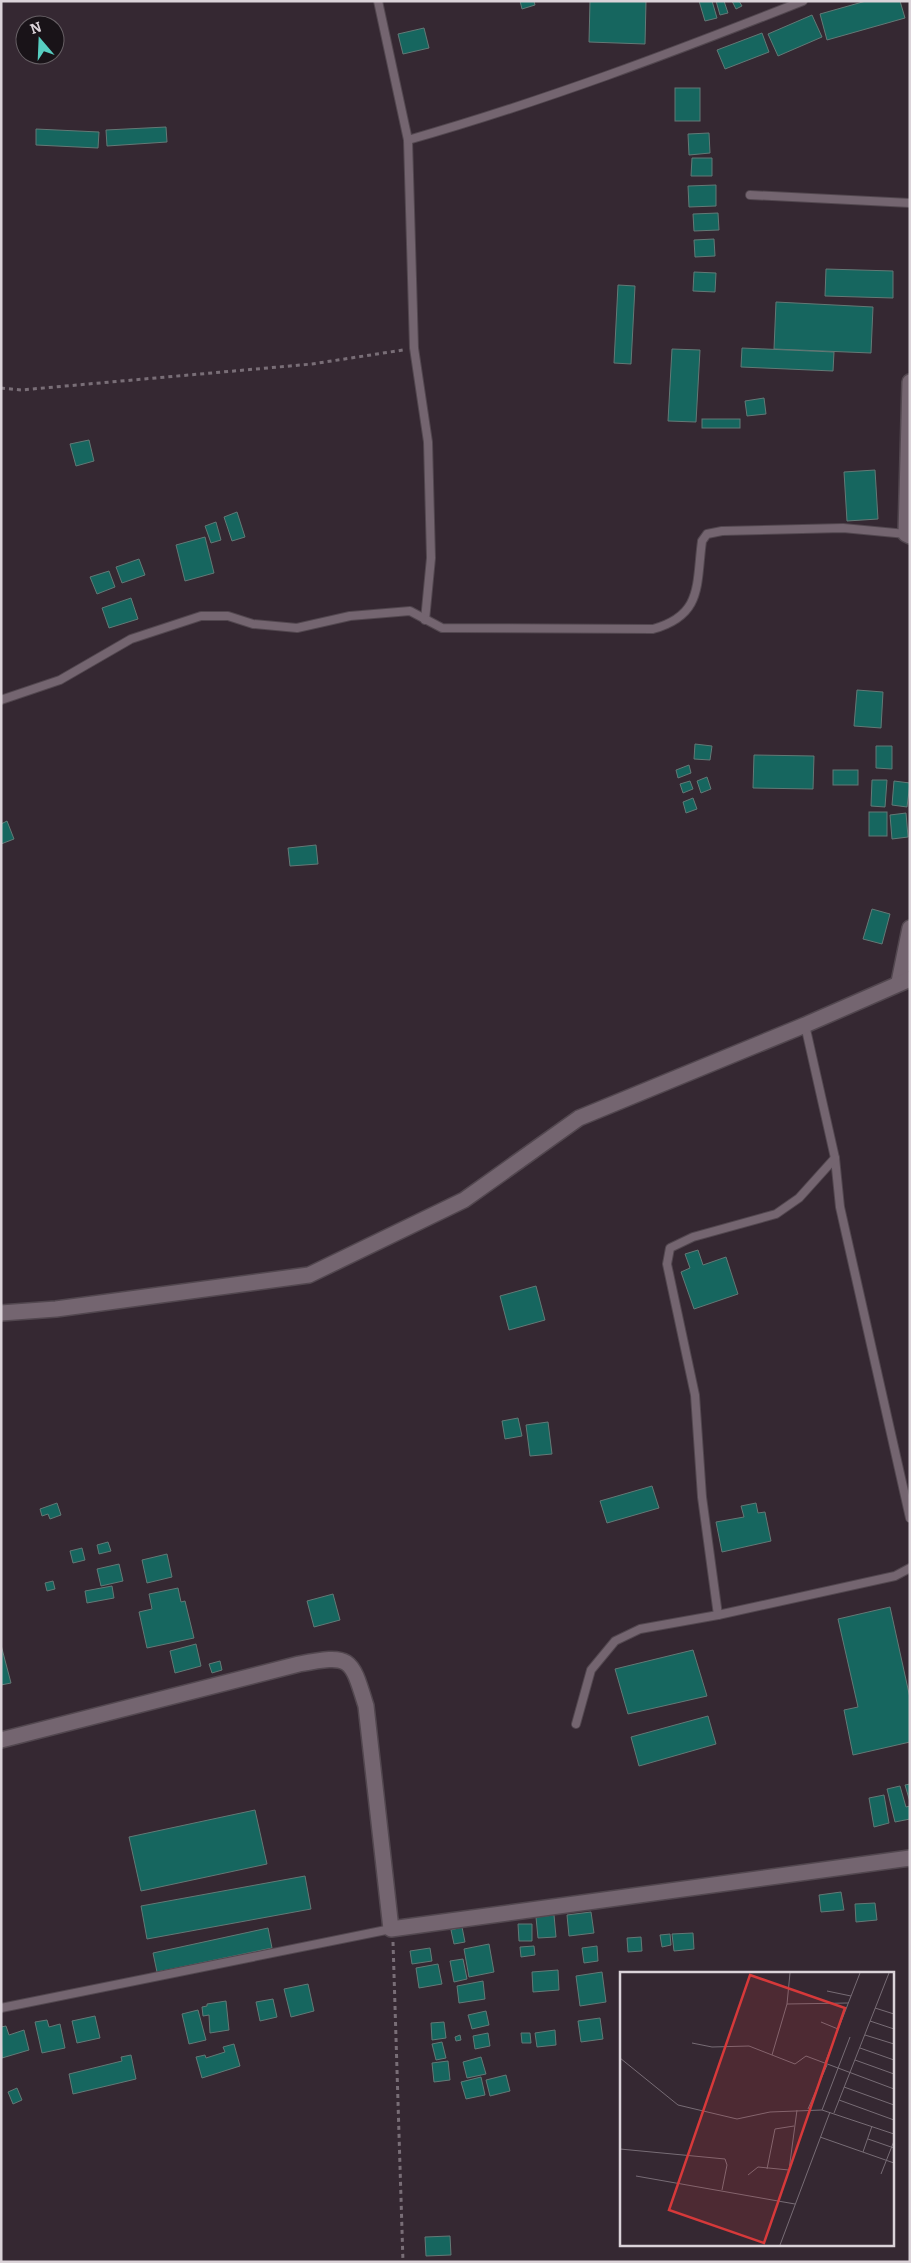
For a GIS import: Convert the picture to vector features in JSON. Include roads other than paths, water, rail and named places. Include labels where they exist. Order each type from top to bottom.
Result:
[{"type":"street","points":[[908,535],[910,382]]},
{"type":"street","points":[[1,1313],[56,1309],[309,1275],[464,1200],[579,1118],[805,1025],[904,981],[910,928]]},
{"type":"street","points":[[1,1740],[299,1664],[330,1658],[347,1661],[355,1670],[366,1706],[391,1929],[910,1858]]},
{"type":"lane","points":[[378,1],[408,140],[414,348],[428,442],[431,558],[425,620]]},
{"type":"lane","points":[[408,140],[458,126],[697,43],[803,1]]},
{"type":"lane","points":[[750,195],[910,203]]},
{"type":"lane","points":[[1,700],[60,680],[131,639],[201,616],[228,616],[253,624],[297,628],[350,616],[410,611],[442,628],[653,628],[678,619],[694,599],[702,541],[707,534],[722,531],[843,528],[908,535]]},
{"type":"lane","points":[[805,1025],[835,1158],[840,1206],[910,1518]]},
{"type":"lane","points":[[718,1615],[702,1497],[695,1394],[667,1264],[670,1248],[693,1237],[776,1214],[799,1198],[835,1158]]},
{"type":"lane","points":[[576,1724],[591,1670],[615,1642],[640,1629],[718,1615],[895,1576],[910,1568]]},
{"type":"lane","points":[[1,2008],[391,1929]]}]
